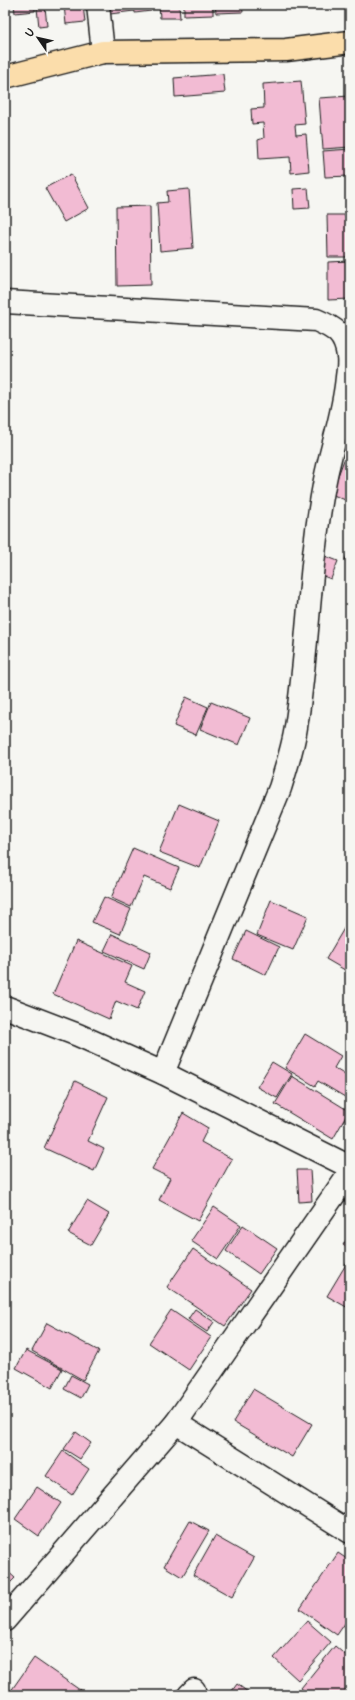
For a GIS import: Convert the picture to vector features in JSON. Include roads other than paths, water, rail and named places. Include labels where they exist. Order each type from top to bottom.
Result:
[{"type":"highway","points":[[5,77],[103,52],[286,50],[350,42]]},
{"type":"street","points":[[98,5],[103,52]]},
{"type":"street","points":[[5,302],[316,320],[329,325],[339,332],[349,357],[345,397],[325,480],[315,545],[299,704],[296,728],[289,756],[280,788],[163,1073]]},
{"type":"street","points":[[5,1007],[78,1035],[163,1073],[350,1167]]},
{"type":"street","points":[[5,1620],[176,1423],[350,1172]]},
{"type":"street","points":[[176,1423],[350,1532]]}]
